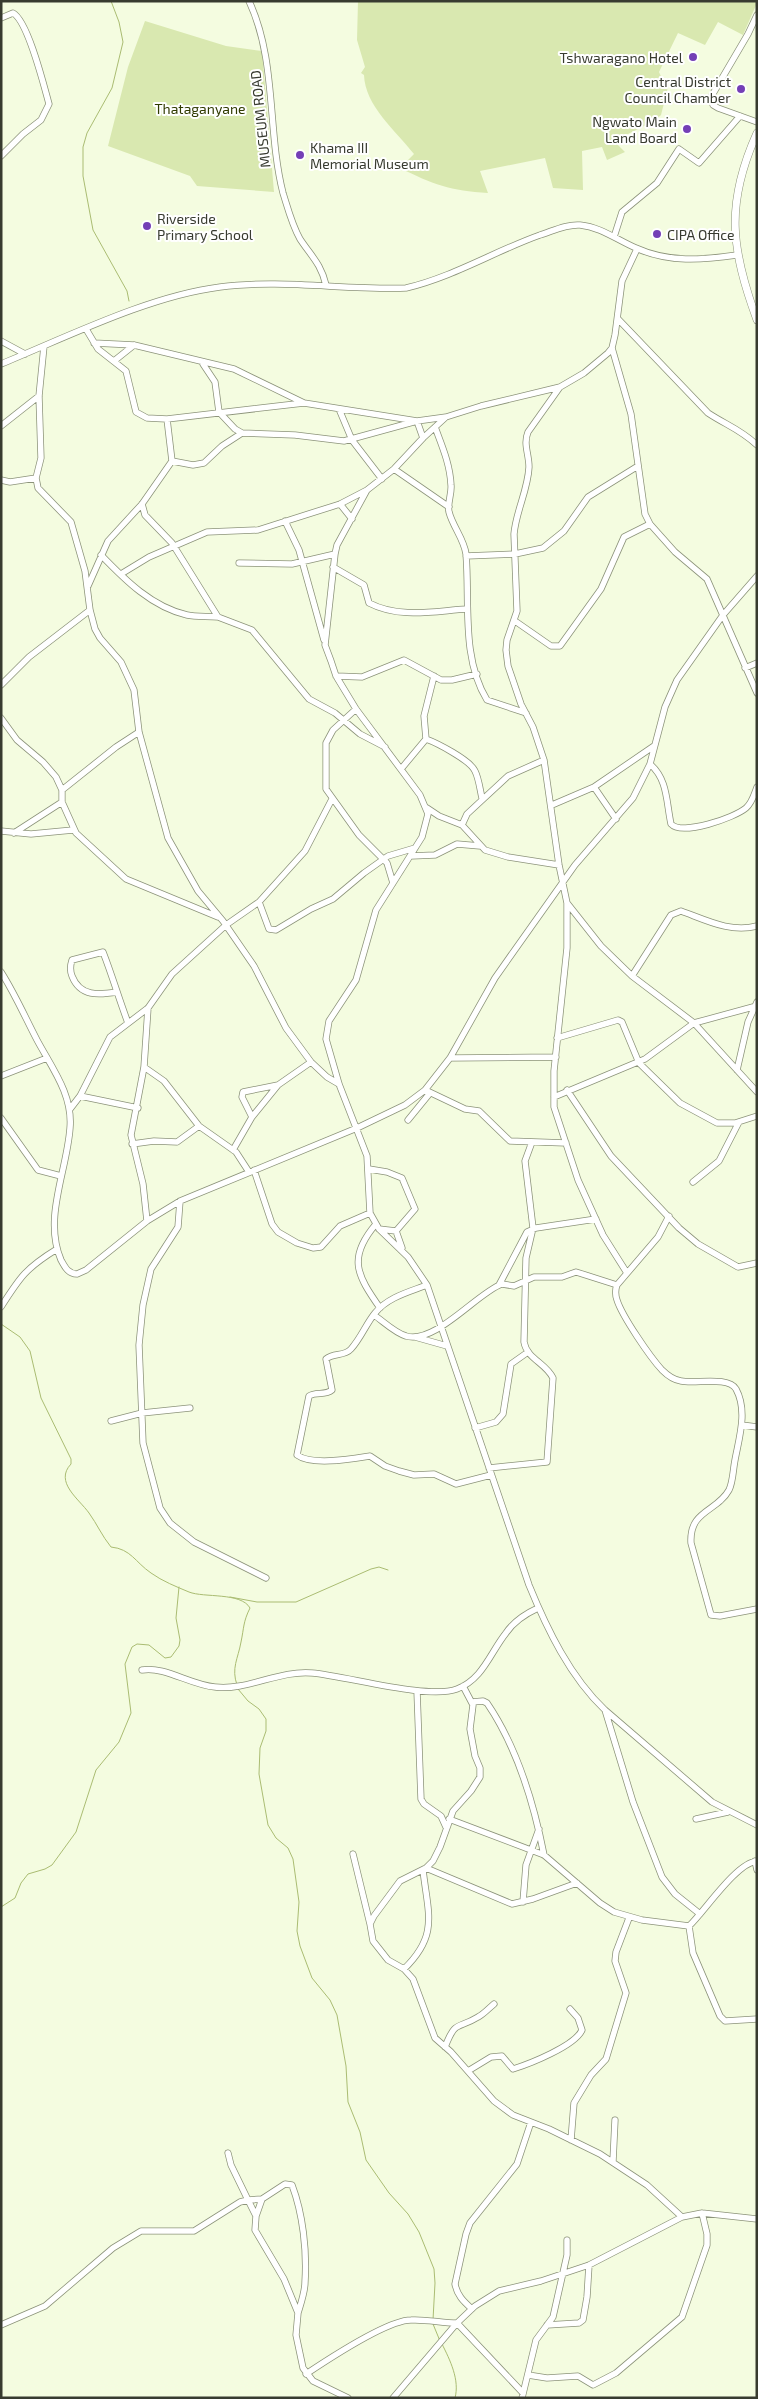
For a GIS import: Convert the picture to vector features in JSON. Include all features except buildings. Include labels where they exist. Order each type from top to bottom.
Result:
[{"type":"main road","points":[[757,133],[754,148],[738,187],[734,233],[737,255],[757,320]]},
{"type":"street","name":"MUSEUM ROAD","points":[[249,1],[264,44],[274,151],[283,192],[295,230],[319,263],[326,286]]},
{"type":"street","points":[[1,18],[13,13],[18,18],[32,48],[49,104],[41,120],[23,134],[1,156]]},
{"type":"street","points":[[757,15],[711,97],[713,105],[757,122]]},
{"type":"street","points":[[614,237],[622,212],[657,183],[679,149],[699,163],[740,116]]},
{"type":"street","points":[[1,364],[86,329],[175,296],[218,287],[251,284],[382,289],[406,288],[424,283],[526,240],[568,226],[580,225],[598,229],[637,249],[686,260],[737,255]]},
{"type":"street","points":[[637,249],[622,281],[618,319],[612,348],[631,414],[642,502],[650,524],[675,552],[708,579],[757,693]]},
{"type":"street","points":[[618,319],[708,413],[736,427],[757,446]]},
{"type":"street","points":[[86,329],[94,343],[128,375],[132,405],[136,412],[147,418],[167,419],[304,403],[417,421]]},
{"type":"street","points":[[1,340],[25,354]]},
{"type":"street","points":[[94,343],[134,344],[240,372],[304,403]]},
{"type":"street","points":[[114,361],[134,344]]},
{"type":"street","points":[[44,346],[40,396],[41,458],[36,478],[42,494],[71,522],[83,564],[90,610],[100,638],[120,662],[134,690],[139,732],[168,838],[198,891],[226,925],[254,966],[286,1028],[311,1062],[327,1077],[339,1084]]},
{"type":"street","points":[[204,364],[216,382],[219,412],[235,429],[242,433],[352,440],[417,421],[446,418],[481,406],[560,387],[584,373],[612,348]]},
{"type":"street","points":[[560,387],[528,432],[526,439],[529,465],[515,522],[517,597],[515,622],[506,650],[510,674],[540,744],[544,760],[552,805],[559,865],[567,903],[566,965],[557,1038],[555,1112],[576,1173],[596,1219],[627,1274]]},
{"type":"street","points":[[1,426],[40,396]]},
{"type":"street","points":[[339,409],[352,440],[382,479]]},
{"type":"street","points":[[121,574],[149,557],[174,548],[207,532],[258,530],[340,504],[367,490],[394,470],[423,438],[446,418]]},
{"type":"street","points":[[87,588],[112,537],[142,504],[172,461],[167,419]]},
{"type":"street","points":[[417,421],[423,438]]},
{"type":"street","points":[[435,427],[450,473],[452,489],[449,507],[466,556],[467,608],[471,649],[477,674],[487,700],[526,713]]},
{"type":"street","points":[[172,461],[192,465],[204,463],[222,446],[242,433]]},
{"type":"street","points":[[466,556],[531,552],[553,542],[564,531],[588,497],[638,466]]},
{"type":"street","points":[[394,470],[449,507]]},
{"type":"street","points":[[1,480],[10,482],[36,478]]},
{"type":"street","points":[[326,644],[335,554],[367,490]]},
{"type":"street","points":[[142,504],[145,515],[160,529],[174,548],[218,617]]},
{"type":"street","points":[[340,504],[352,519]]},
{"type":"street","points":[[285,521],[296,541],[336,676],[356,709],[387,748],[427,808],[446,819],[462,825],[480,846],[494,854],[559,865]]},
{"type":"street","points":[[515,622],[551,646],[560,646],[601,589],[624,537],[650,524]]},
{"type":"street","points":[[238,563],[267,565],[302,562],[335,554]]},
{"type":"street","points":[[102,555],[121,574],[159,604],[186,615],[218,617],[252,630],[309,699],[345,720],[360,734],[387,748]]},
{"type":"street","points":[[333,567],[364,585],[370,603],[388,610],[411,614],[467,608]]},
{"type":"street","points":[[408,1120],[450,1058],[495,978],[562,882],[588,848],[616,819],[638,790],[650,764],[665,707],[677,680],[723,615],[757,576]]},
{"type":"street","points":[[1,685],[29,657],[90,610]]},
{"type":"street","points":[[336,676],[362,677],[404,660],[447,681],[477,674]]},
{"type":"street","points":[[745,668],[757,662]]},
{"type":"street","points":[[401,769],[426,740],[424,716],[434,676]]},
{"type":"street","points":[[356,709],[333,730],[326,743],[325,784],[332,799],[359,835],[384,860],[388,866],[392,883]]},
{"type":"street","points":[[1,718],[16,740],[43,762],[56,777],[62,790],[62,802],[73,830],[126,878],[220,918]]},
{"type":"street","points":[[62,790],[116,747],[139,732]]},
{"type":"street","points":[[426,740],[452,752],[471,766],[476,772],[482,798]]},
{"type":"street","points":[[552,805],[594,787],[654,746]]},
{"type":"street","points":[[462,825],[467,814],[482,798],[512,773],[544,760]]},
{"type":"street","points":[[650,764],[660,774],[666,791],[671,824],[677,828],[712,824],[742,811],[751,802],[757,787]]},
{"type":"street","points":[[594,787],[616,819]]},
{"type":"street","points":[[70,1110],[80,1096],[110,1037],[148,1008],[172,974],[226,925],[259,902],[305,851],[332,799]]},
{"type":"street","points":[[14,833],[62,802]]},
{"type":"street","points":[[427,808],[425,831],[376,910],[356,980],[329,1021],[327,1046],[339,1084],[357,1128],[369,1169],[370,1213],[377,1227],[416,1266],[427,1285],[488,1468],[538,1608],[577,1678],[605,1710],[700,1792],[728,1812],[757,1825]]},
{"type":"street","points":[[1,831],[46,833],[73,830]]},
{"type":"street","points":[[411,856],[435,855],[457,844],[480,846]]},
{"type":"street","points":[[259,902],[269,928],[276,930],[311,909],[333,899],[364,873],[392,854],[415,848]]},
{"type":"street","points":[[567,903],[601,946],[632,976],[694,1023],[757,1092]]},
{"type":"street","points":[[632,976],[671,915],[676,912],[681,911],[721,926],[742,929],[757,926]]},
{"type":"street","points":[[117,992],[96,994],[85,992],[77,986],[73,979],[71,971],[72,960],[103,952],[128,1023]]},
{"type":"street","points":[[1,972],[60,1082],[70,1110],[70,1129],[54,1224],[57,1249],[68,1271],[72,1274],[81,1273],[147,1221],[180,1201],[357,1128],[428,1092]]},
{"type":"street","points":[[554,1097],[567,1090],[639,1062],[669,1043],[694,1023],[755,1004]]},
{"type":"street","points":[[737,1070],[755,1004]]},
{"type":"street","points":[[147,1221],[142,1175],[131,1135],[138,1108],[144,1067],[148,1008]]},
{"type":"street","points":[[557,1038],[618,1020],[622,1022],[639,1062],[687,1108],[717,1123],[739,1122],[757,1116]]},
{"type":"street","points":[[450,1058],[556,1057]]},
{"type":"street","points":[[1,1076],[47,1058]]},
{"type":"street","points":[[233,1150],[252,1117],[278,1085],[311,1062]]},
{"type":"street","points":[[144,1067],[164,1081],[199,1126],[233,1150],[251,1171],[272,1224],[278,1232],[297,1243],[313,1248],[321,1247],[340,1226],[370,1213]]},
{"type":"street","points":[[252,1117],[242,1097],[243,1092],[278,1085]]},
{"type":"street","points":[[567,1090],[611,1156],[694,1241],[740,1268],[757,1263]]},
{"type":"street","points":[[428,1092],[465,1109],[479,1111],[510,1141],[566,1143]]},
{"type":"street","points":[[80,1096],[138,1108]]},
{"type":"street","points":[[1,1118],[38,1170],[61,1176]]},
{"type":"street","points":[[693,1182],[718,1161],[739,1122]]},
{"type":"street","points":[[132,1144],[154,1141],[177,1142],[199,1126]]},
{"type":"street","points":[[488,1468],[547,1462],[551,1429],[553,1378],[528,1352],[524,1342],[526,1258],[533,1228],[526,1161],[532,1142]]},
{"type":"street","points":[[369,1169],[387,1172],[402,1178],[414,1205],[413,1212],[396,1231]]},
{"type":"street","points":[[180,1201],[178,1227],[151,1269],[144,1297],[140,1330],[143,1443],[157,1500],[164,1516],[194,1542],[266,1578]]},
{"type":"street","points":[[669,1216],[658,1237],[617,1285],[615,1294],[618,1304],[661,1370],[669,1377],[682,1381],[728,1382],[733,1386],[740,1402],[742,1425],[730,1488],[695,1522],[691,1532],[692,1543],[710,1615],[720,1616],[757,1609]]},
{"type":"street","points":[[413,1337],[441,1327],[499,1285],[523,1238],[533,1228],[596,1219]]},
{"type":"street","points":[[377,1227],[396,1231]]},
{"type":"street","points":[[377,1227],[360,1246],[356,1257],[363,1282],[380,1308]]},
{"type":"street","points":[[396,1231],[402,1250]]},
{"type":"street","points":[[1,1307],[21,1276],[33,1263],[57,1249]]},
{"type":"street","points":[[499,1285],[514,1286],[534,1277],[562,1277],[576,1272],[617,1285]]},
{"type":"street","points":[[427,1285],[389,1300],[374,1315],[350,1350],[344,1354],[332,1355],[326,1359],[332,1390],[309,1396],[297,1455],[323,1460],[345,1460],[370,1456],[385,1466],[399,1471],[414,1475],[434,1474],[456,1484],[491,1476]]},
{"type":"street","points":[[374,1315],[404,1336],[447,1346]]},
{"type":"street","points":[[475,1428],[500,1419],[503,1414],[510,1364],[528,1352]]},
{"type":"street","points":[[111,1420],[142,1412],[190,1408]]},
{"type":"street","points":[[742,1425],[757,1427]]},
{"type":"street","points":[[142,1670],[159,1670],[196,1684],[213,1687],[241,1684],[289,1674],[309,1673],[339,1676],[417,1691],[438,1693],[463,1686],[482,1670],[512,1625],[519,1618],[538,1608]]},
{"type":"street","points":[[370,1924],[400,1881],[425,1869],[440,1847],[453,1811],[475,1786],[481,1772],[475,1756],[470,1729],[472,1702],[463,1686]]},
{"type":"street","points":[[417,1691],[421,1799],[424,1804],[441,1816],[446,1826]]},
{"type":"street","points":[[472,1702],[483,1701],[490,1709],[519,1766],[532,1800],[544,1855]]},
{"type":"street","points":[[605,1710],[633,1802],[662,1877],[675,1894],[700,1914]]},
{"type":"street","points":[[441,1816],[453,1811]]},
{"type":"street","points":[[696,1819],[728,1812]]},
{"type":"street","points":[[449,1819],[544,1855],[607,1908],[628,1918],[689,1926]]},
{"type":"street","points":[[523,1902],[525,1870],[539,1829]]},
{"type":"street","points":[[353,1854],[373,1941],[388,1960],[404,1969],[418,1990],[432,2033],[507,2112],[613,2161],[646,2185],[682,2217]]},
{"type":"street","points":[[689,1926],[746,1864],[756,1861],[757,1870]]},
{"type":"street","points":[[425,1869],[506,1902],[523,1902],[577,1883]]},
{"type":"street","points":[[404,1969],[418,1956],[426,1940],[428,1917],[425,1869]]},
{"type":"street","points":[[571,2140],[574,2103],[591,2075],[606,2059],[626,1993],[615,1961],[628,1918]]},
{"type":"street","points":[[689,1926],[693,1953],[720,2016],[725,2021],[757,2019]]},
{"type":"street","points":[[445,2046],[451,2030],[456,2025],[478,2017],[494,2004]]},
{"type":"street","points":[[468,2071],[491,2058],[502,2056],[513,2069],[530,2064],[566,2044],[582,2030],[578,2018],[570,2009]]},
{"type":"street","points":[[613,2161],[615,2120]]},
{"type":"street","points":[[472,2309],[456,2292],[455,2284],[466,2234],[470,2223],[517,2164],[531,2122]]},
{"type":"street","points":[[228,2153],[256,2216]]},
{"type":"street","points":[[1,2325],[45,2306],[113,2248],[141,2231],[194,2231],[240,2202],[262,2199],[288,2183],[292,2185],[298,2202],[306,2284],[298,2313],[298,2346],[306,2374],[313,2380],[348,2398]]},
{"type":"street","points":[[262,2199],[256,2216],[255,2230],[284,2279],[298,2313]]},
{"type":"street","points":[[528,2375],[547,2378],[578,2376],[593,2385],[616,2373],[682,2317],[707,2245],[707,2234],[702,2212]]},
{"type":"street","points":[[393,2398],[457,2323],[472,2309],[500,2291],[563,2275],[588,2265],[682,2217],[702,2212],[757,2219]]},
{"type":"street","points":[[522,2395],[536,2340],[553,2317],[563,2275],[567,2240]]},
{"type":"street","points":[[547,2325],[579,2323],[582,2320],[588,2297],[588,2265]]},
{"type":"street","points":[[306,2374],[335,2355],[395,2324],[410,2320],[457,2323],[522,2395]]},
{"type":"green space","points":[[358,1],[757,1],[757,3],[743,35],[718,22],[705,45],[678,33],[659,72],[665,85],[668,87],[661,115],[654,121],[614,141],[625,152],[607,160],[602,147],[582,151],[583,190],[553,188],[545,158],[480,171],[488,193],[442,186],[400,168],[414,154],[376,108],[366,86],[364,75],[361,73],[365,67],[357,40]]},
{"type":"green space","name":"Thataganyane","points":[[145,21],[226,46],[262,51],[274,192],[197,186],[190,176],[108,146],[128,67]]},
{"type":"waterway","points":[[111,1],[119,22],[123,42],[112,88],[87,133],[83,147],[83,176],[93,230],[127,291],[129,301]]},
{"type":"waterway","points":[[1,1324],[20,1337],[30,1351],[41,1398],[71,1459],[71,1464],[66,1471],[65,1477],[67,1484],[111,1547],[128,1553],[151,1573],[175,1586],[196,1594],[231,1597],[245,1603],[250,1608],[245,1621],[236,1664],[235,1679],[237,1685]]},
{"type":"waterway","points":[[230,1597],[257,1602],[296,1602],[371,1569],[379,1567],[388,1570]]},
{"type":"waterway","points":[[1,1907],[15,1898],[21,1883],[28,1874],[52,1865],[76,1832],[96,1770],[119,1742],[131,1713],[125,1664],[132,1647],[137,1644],[149,1645],[165,1658],[171,1657],[179,1646],[180,1640],[176,1618],[179,1587]]},
{"type":"waterway","points":[[238,1689],[248,1701],[259,1709],[266,1719],[266,1731],[260,1748],[259,1774],[268,1825],[276,1838],[288,1848],[293,1859],[299,1902],[297,1931],[300,1946],[312,1978],[330,2000],[337,2015],[346,2066],[348,2102],[360,2132],[366,2160],[389,2193],[408,2214],[419,2232],[434,2269],[433,2320]]},
{"type":"waterway","points":[[433,2324],[440,2341]]},
{"type":"waterway","points":[[442,2344],[455,2377],[455,2398]]},
{"type":"place","name":"Tshwaragano Hotel","points":[[693,57]]},
{"type":"place","name":"Central District Council Chamber","points":[[741,89]]},
{"type":"place","name":"Ngwato Main Land Board","points":[[687,129]]},
{"type":"place","name":"Khama III Memorial Museum","points":[[300,155]]},
{"type":"place","name":"Riverside Primary School","points":[[147,226]]},
{"type":"place","name":"CIPA Office","points":[[657,234]]}]
